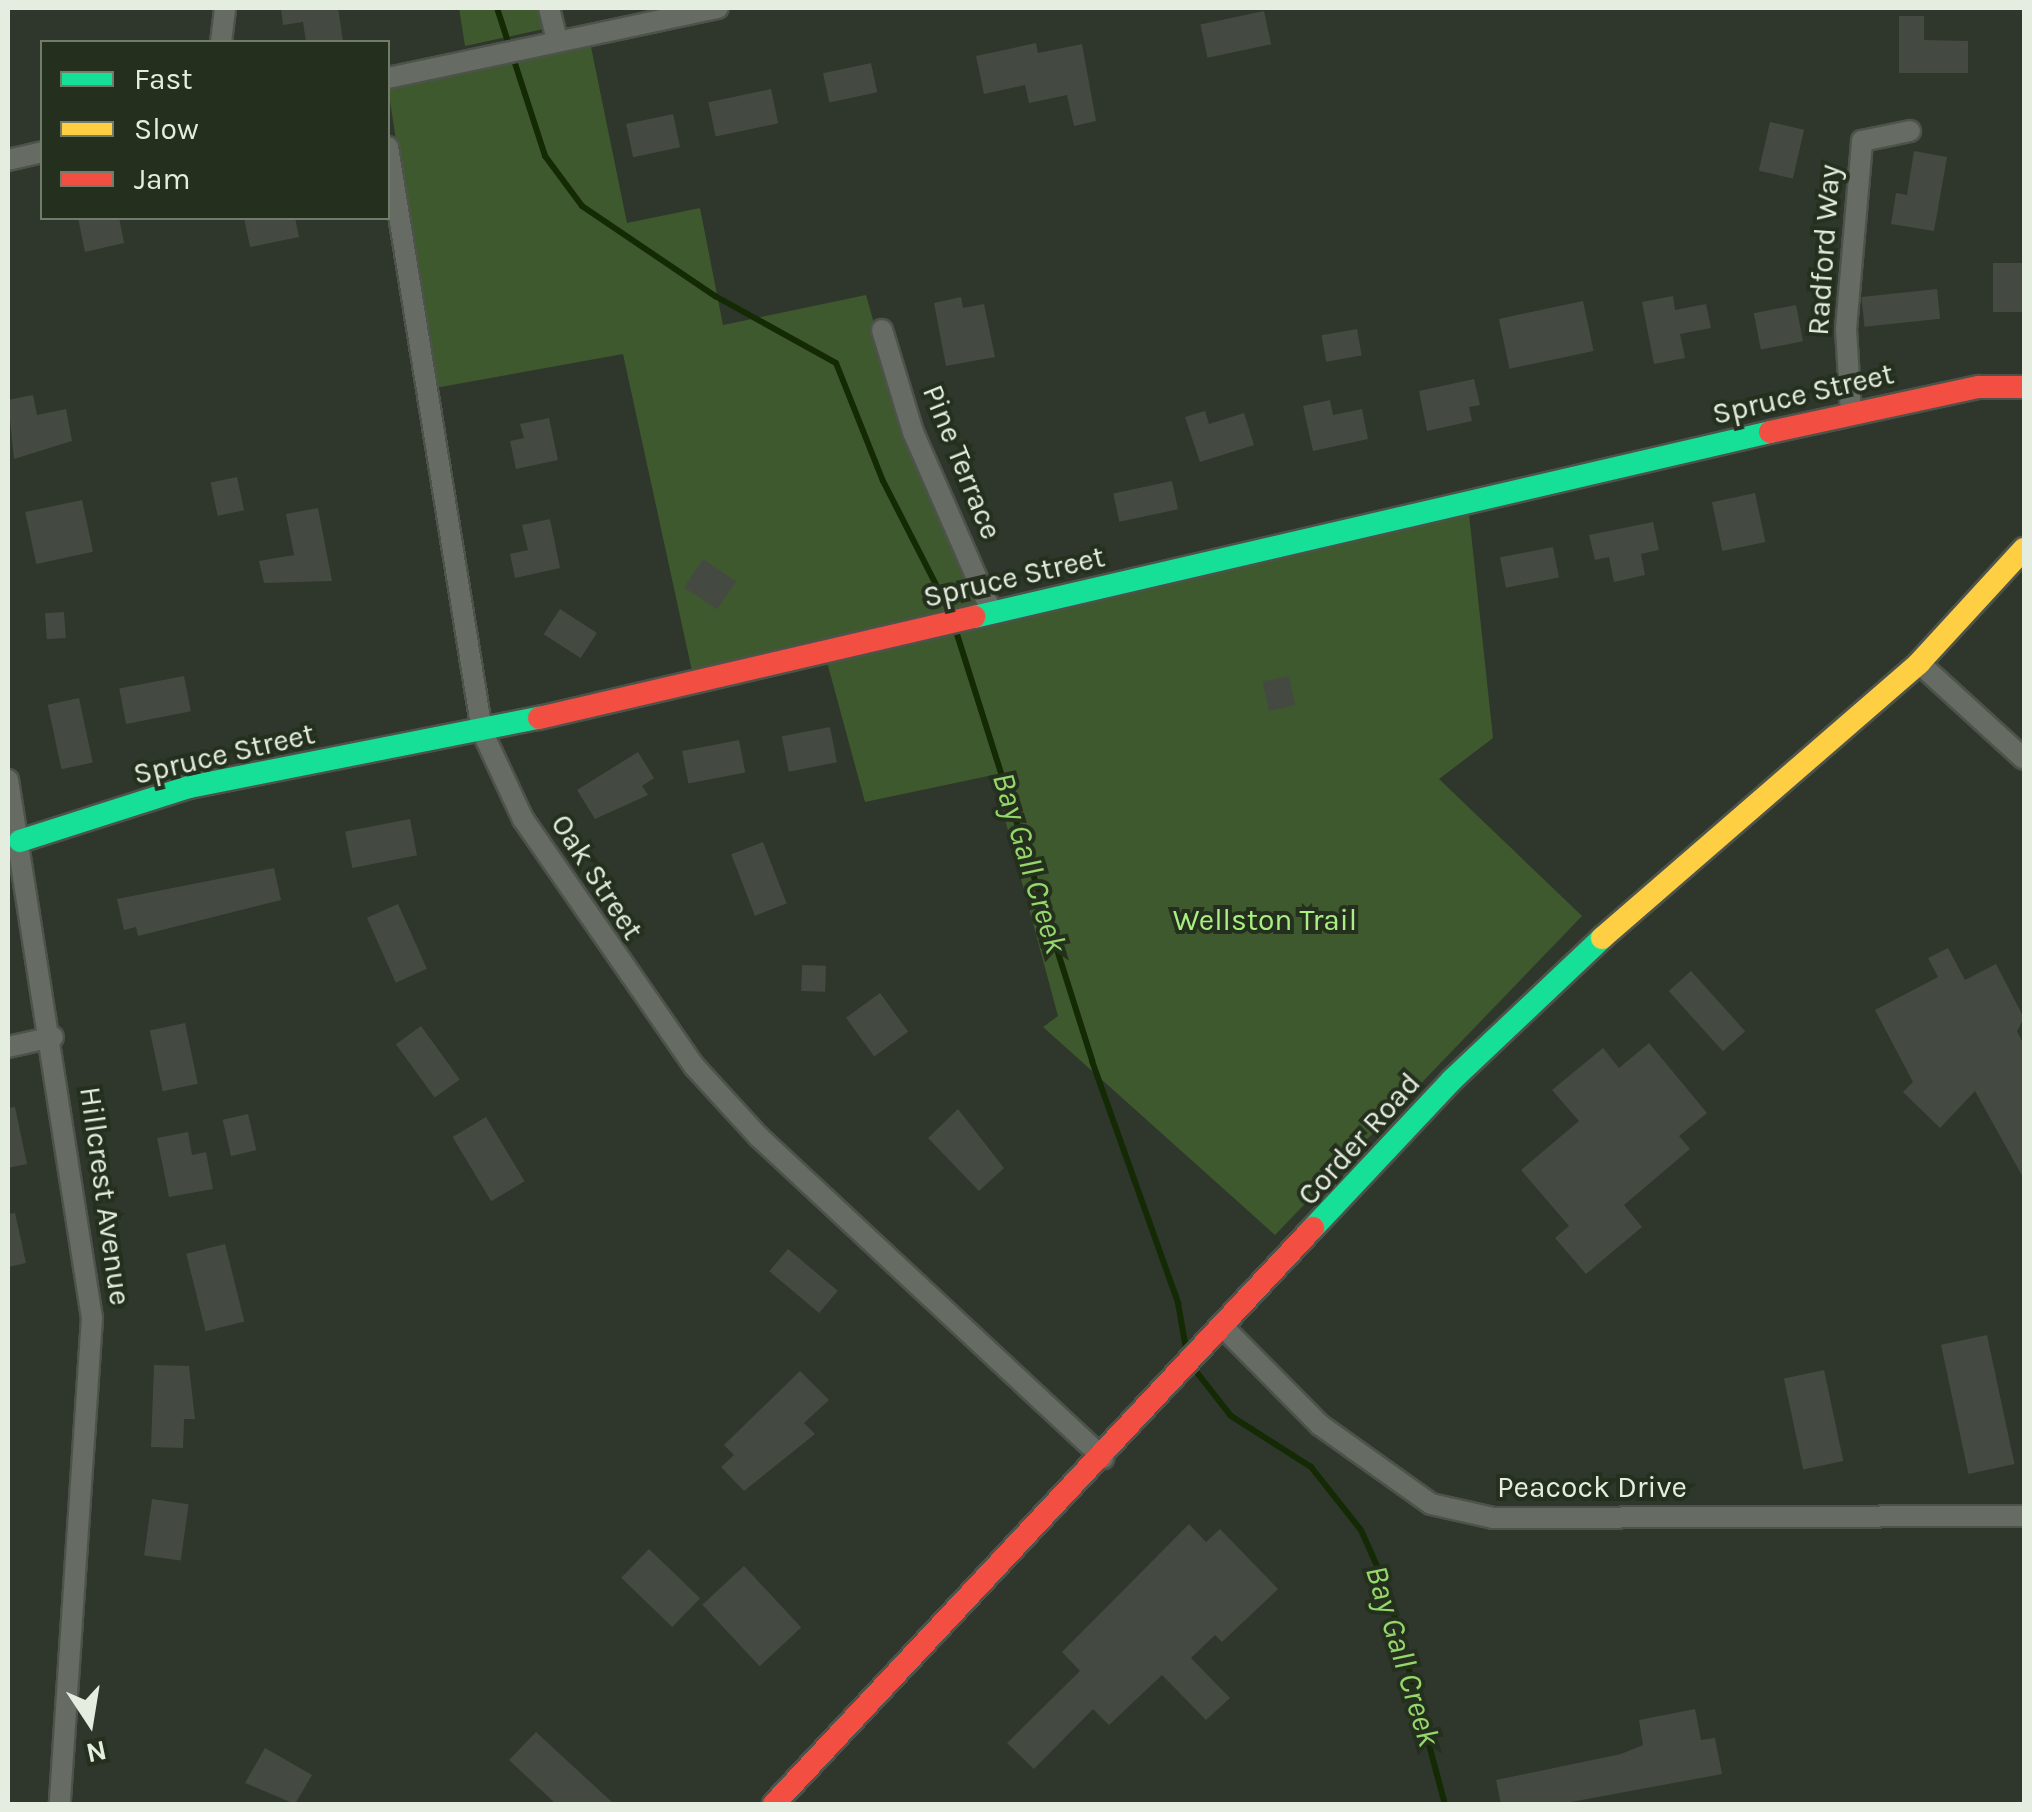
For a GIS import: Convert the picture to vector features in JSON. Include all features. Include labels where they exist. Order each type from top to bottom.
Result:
[{"type":"street","points":[[220,40],[225,8]]},
{"type":"street","points":[[549,8],[557,41]]},
{"type":"street","points":[[390,78],[718,8]]},
{"type":"street","name":"Radford Way","points":[[1851,413],[1846,328],[1862,141],[1910,131]]},
{"type":"street","points":[[8,160],[40,152]]},
{"type":"street","name":"Oak Street","points":[[390,158],[482,731],[522,819],[694,1066],[759,1137],[1103,1458]]},
{"type":"street","name":"Pine Terrace","points":[[882,330],[913,432],[986,615]]},
{"type":"street","name":"Spruce Street","points":[[20,841],[189,786],[482,731],[1851,413],[1979,387],[2024,387]]},
{"type":"street","name":"Corder Road","points":[[774,1804],[1226,1330],[1452,1080],[1598,941],[1919,663],[2024,549]]},
{"type":"street","points":[[1919,663],[2024,759]]},
{"type":"street","name":"Hillcrest Avenue","points":[[8,780],[53,1037],[92,1318],[60,1804]]},
{"type":"street","points":[[8,1047],[53,1037]]},
{"type":"street","name":"Peacock Drive","points":[[1226,1330],[1320,1425],[1432,1504],[1493,1518],[2024,1516]]},
{"type":"green space","points":[[459,8],[539,8],[544,29],[465,46]]},
{"type":"green space","points":[[591,47],[627,223],[700,208],[723,325],[866,295],[907,441],[983,608],[692,671],[623,354],[435,388],[390,89]]},
{"type":"green space","name":"Wellston Trail","points":[[1469,514],[1493,738],[1439,779],[1582,916],[1275,1235],[1043,1027],[1058,1016],[993,775],[865,802],[827,662]]},
{"type":"building","points":[[281,8],[338,8],[343,40],[306,40],[303,22],[283,25]]},
{"type":"building","points":[[1264,11],[1271,44],[1207,58],[1200,25]]},
{"type":"building","points":[[1899,16],[1924,16],[1924,40],[1968,41],[1968,73],[1899,73]]},
{"type":"building","points":[[1036,43],[1038,53],[1082,44],[1096,121],[1074,126],[1067,95],[1029,103],[1025,85],[984,94],[976,56]]},
{"type":"building","points":[[871,63],[877,92],[829,103],[823,73]]},
{"type":"building","points":[[771,89],[778,123],[716,137],[708,102]]},
{"type":"building","points":[[673,114],[680,147],[633,157],[626,124]]},
{"type":"building","points":[[1770,122],[1804,130],[1793,179],[1759,171]]},
{"type":"building","points":[[1914,151],[1947,157],[1934,231],[1891,224],[1896,193],[1907,195]]},
{"type":"building","points":[[78,220],[119,220],[124,243],[85,252]]},
{"type":"building","points":[[244,220],[295,220],[299,237],[250,247]]},
{"type":"building","points":[[1993,263],[2024,263],[2024,312],[1993,312]]},
{"type":"building","points":[[1937,289],[1940,319],[1865,327],[1861,297]]},
{"type":"building","points":[[1673,296],[1675,310],[1706,304],[1711,328],[1680,334],[1685,358],[1654,364],[1642,302]]},
{"type":"building","points":[[961,297],[963,308],[984,304],[995,357],[946,366],[934,303]]},
{"type":"building","points":[[1583,301],[1594,351],[1509,369],[1499,319]]},
{"type":"building","points":[[1796,305],[1803,341],[1761,350],[1754,313]]},
{"type":"building","points":[[1357,329],[1362,356],[1326,362],[1322,335]]},
{"type":"building","points":[[1474,379],[1480,405],[1469,407],[1472,421],[1427,431],[1419,391]]},
{"type":"building","points":[[33,395],[37,415],[66,409],[72,441],[14,459],[8,400]]},
{"type":"building","points":[[1330,400],[1333,415],[1362,409],[1368,439],[1313,451],[1303,406]]},
{"type":"building","points":[[1205,411],[1209,424],[1244,413],[1254,445],[1200,462],[1185,417]]},
{"type":"building","points":[[549,418],[558,460],[516,469],[510,441],[524,438],[520,424]]},
{"type":"building","points":[[237,477],[244,510],[218,516],[211,483]]},
{"type":"building","points":[[1172,481],[1178,509],[1119,522],[1113,493]]},
{"type":"building","points":[[1755,493],[1765,542],[1722,551],[1712,502]]},
{"type":"building","points":[[82,500],[93,552],[36,564],[25,512]]},
{"type":"building","points":[[318,508],[332,581],[264,583],[259,561],[294,555],[286,514]]},
{"type":"building","points":[[550,519],[560,568],[515,578],[510,554],[528,550],[522,525]]},
{"type":"building","points":[[1653,522],[1659,550],[1641,554],[1645,575],[1614,582],[1609,557],[1595,560],[1589,535]]},
{"type":"building","points":[[1553,547],[1559,577],[1506,588],[1500,557]]},
{"type":"building","points":[[703,559],[736,581],[717,610],[684,587]]},
{"type":"building","points":[[560,609],[597,633],[581,658],[544,634]]},
{"type":"building","points":[[64,612],[66,638],[47,639],[45,613]]},
{"type":"building","points":[[184,676],[191,711],[126,724],[119,689]]},
{"type":"building","points":[[1289,676],[1295,705],[1269,711],[1263,682]]},
{"type":"building","points":[[79,698],[93,763],[61,769],[48,705]]},
{"type":"building","points":[[830,727],[837,762],[789,772],[782,736]]},
{"type":"building","points":[[739,740],[745,772],[688,783],[682,751]]},
{"type":"building","points":[[638,752],[654,778],[642,786],[648,795],[595,819],[577,790]]},
{"type":"building","points":[[410,819],[417,855],[352,868],[345,832]]},
{"type":"building","points":[[763,842],[787,904],[755,916],[731,854]]},
{"type":"building","points":[[274,868],[281,900],[138,936],[136,927],[124,930],[117,899]]},
{"type":"building","points":[[398,904],[427,969],[396,983],[367,918]]},
{"type":"building","points":[[1948,948],[1965,980],[1996,964],[2024,1018],[2017,1031],[2024,1045],[2024,1179],[1975,1091],[1940,1128],[1903,1092],[1913,1082],[1875,1010],[1938,977],[1928,958]]},
{"type":"building","points":[[802,965],[826,966],[825,992],[801,991]]},
{"type":"building","points":[[1691,971],[1745,1031],[1723,1051],[1669,991]]},
{"type":"building","points":[[880,993],[908,1032],[874,1057],[846,1018]]},
{"type":"building","points":[[185,1023],[198,1084],[163,1091],[150,1030]]},
{"type":"building","points":[[421,1026],[460,1079],[435,1098],[396,1044]]},
{"type":"building","points":[[1649,1043],[1707,1113],[1679,1136],[1690,1149],[1624,1205],[1642,1227],[1586,1274],[1555,1238],[1569,1226],[1521,1170],[1579,1121],[1552,1090],[1603,1048],[1619,1068]]},
{"type":"building","points":[[15,1107],[27,1164],[8,1168],[8,1108]]},
{"type":"building","points":[[958,1109],[1004,1168],[979,1191],[928,1138]]},
{"type":"building","points":[[248,1114],[256,1150],[231,1156],[223,1120]]},
{"type":"building","points":[[486,1117],[525,1181],[491,1201],[453,1137]]},
{"type":"building","points":[[188,1132],[192,1155],[206,1152],[213,1189],[169,1197],[157,1138]]},
{"type":"building","points":[[15,1213],[26,1263],[8,1267],[8,1214]]},
{"type":"building","points":[[225,1244],[244,1322],[206,1331],[186,1254]]},
{"type":"building","points":[[788,1249],[838,1291],[819,1313],[769,1271]]},
{"type":"building","points":[[1987,1335],[2014,1464],[1968,1474],[1941,1345]]},
{"type":"building","points":[[154,1365],[189,1366],[195,1419],[184,1419],[183,1448],[151,1447]]},
{"type":"building","points":[[1824,1370],[1843,1461],[1803,1469],[1784,1379]]},
{"type":"building","points":[[800,1371],[829,1400],[804,1423],[815,1434],[744,1491],[721,1467],[734,1455],[724,1445]]},
{"type":"building","points":[[152,1499],[189,1504],[181,1561],[144,1555]]},
{"type":"building","points":[[1189,1524],[1206,1542],[1220,1529],[1278,1589],[1222,1642],[1215,1635],[1191,1658],[1230,1698],[1206,1720],[1162,1675],[1109,1725],[1093,1709],[1034,1769],[1007,1743],[1080,1671],[1062,1652]]},
{"type":"building","points":[[649,1549],[700,1598],[672,1627],[621,1578]]},
{"type":"building","points":[[744,1566],[801,1627],[760,1666],[702,1605]]},
{"type":"building","points":[[1695,1709],[1701,1740],[1715,1738],[1722,1774],[1560,1804],[1501,1804],[1496,1780],[1621,1754],[1643,1745],[1639,1720]]},
{"type":"building","points":[[536,1732],[614,1804],[556,1804],[509,1760]]},
{"type":"building","points":[[265,1748],[312,1775],[295,1804],[245,1783]]},
{"type":"waterway","name":"Bay Gall Creek","points":[[497,8],[545,156],[582,206],[715,296],[836,363],[883,481],[952,616]]},
{"type":"waterway","name":"Bay Gall Creek","points":[[955,628],[1092,1061],[1178,1303],[1186,1349]]},
{"type":"waterway","name":"Bay Gall Creek","points":[[1195,1370],[1231,1416],[1311,1467],[1361,1530],[1387,1588],[1445,1804]]},
{"type":"traffic: fast","points":[[974,617],[1770,432]]},
{"type":"traffic: fast","points":[[20,841],[189,787],[539,718]]},
{"type":"traffic: fast","points":[[1313,1228],[1452,1080],[1602,938]]},
{"type":"traffic: slow","points":[[1602,938],[1919,663],[2024,549]]},
{"type":"traffic: jam","points":[[1770,432],[1979,387],[2024,387]]},
{"type":"traffic: jam","points":[[539,718],[974,617]]},
{"type":"traffic: jam","points":[[774,1804],[1313,1228]]}]
